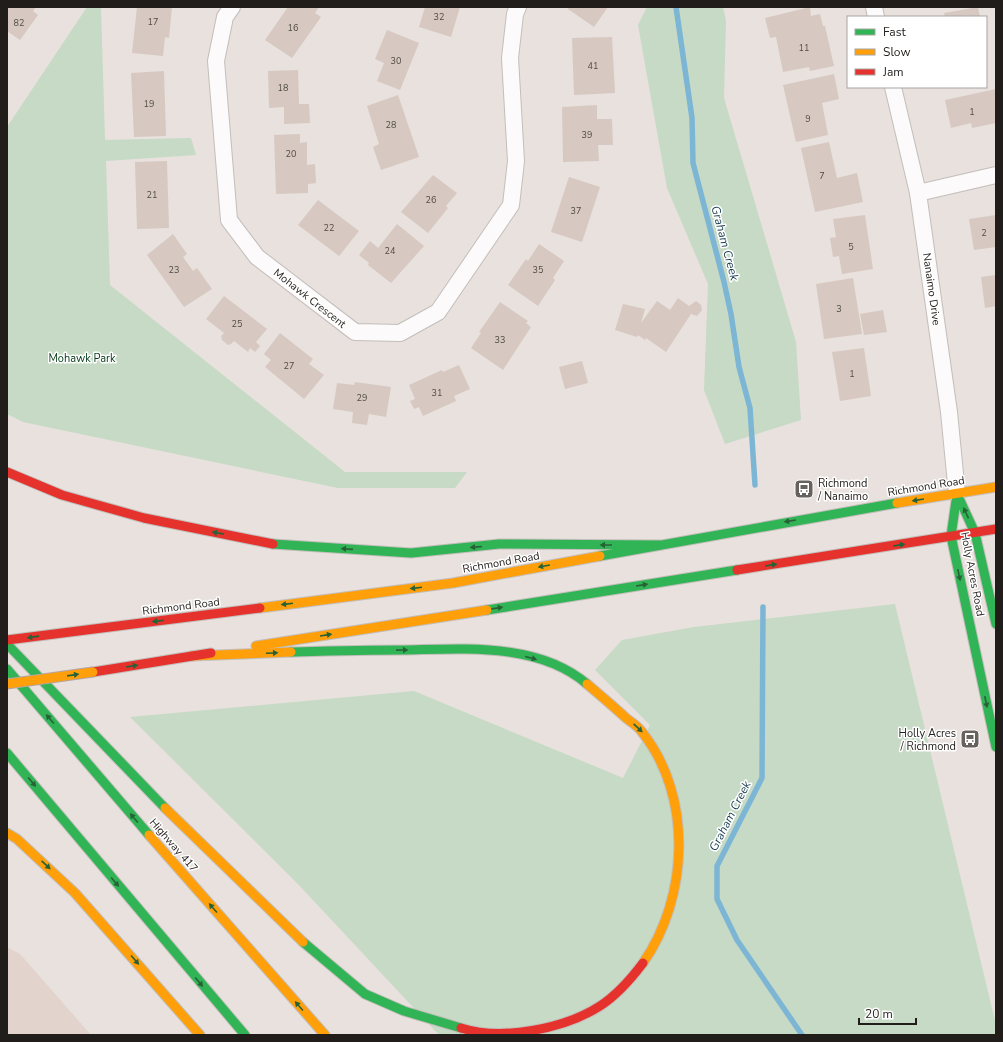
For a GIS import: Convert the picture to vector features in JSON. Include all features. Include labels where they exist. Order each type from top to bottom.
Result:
[{"type":"main road","points":[[7,472],[62,495],[144,518],[277,545],[411,553],[499,544],[659,545]]},
{"type":"main road","name":"Richmond Road","points":[[7,640],[453,583],[659,545],[996,487]]},
{"type":"main road","name":"Holly Acres Road","points":[[957,494],[975,533],[996,624]]},
{"type":"main road","name":"Holly Acres Road","points":[[957,494],[951,536],[996,747]]},
{"type":"main road","points":[[7,684],[93,672],[996,529]]},
{"type":"main road","points":[[7,644],[172,815],[299,938],[365,994],[404,1011],[476,1033],[523,1032],[566,1022],[600,1006],[628,983],[651,951],[670,910],[680,855],[676,811],[664,768],[642,731],[574,673],[532,657],[488,649],[319,651],[191,656]]},
{"type":"main road","name":"Highway 417","points":[[7,669],[165,854],[325,1035]]},
{"type":"main road","points":[[7,752],[245,1035]]},
{"type":"main road","points":[[7,833],[17,839],[76,893],[200,1035]]},
{"type":"street","name":"Mohawk Crescent","points":[[232,7],[225,17],[216,60],[229,220],[257,257],[355,332],[400,333],[438,312],[511,205],[516,161],[510,58],[515,14],[518,7]]},
{"type":"street","name":"Nanaimo Drive","points":[[892,88],[918,193],[950,412],[957,494]]},
{"type":"street","points":[[918,193],[996,175]]},
{"type":"shaded area","points":[[7,947],[20,954],[91,1035],[7,1035]]},
{"type":"green space","name":"Mohawk Park","points":[[87,7],[101,7],[105,140],[191,138],[196,155],[106,161],[110,285],[345,472],[467,472],[455,488],[338,488],[23,422],[7,414],[7,127]]},
{"type":"green space","points":[[647,7],[723,7],[726,21],[724,98],[796,342],[801,420],[725,444],[704,390],[708,284],[667,188],[638,25]]},
{"type":"green space","points":[[895,604],[996,1025],[996,1035],[439,1035],[297,883],[130,717],[414,691],[623,778],[650,725],[595,670],[622,640],[694,627]]},
{"type":"building","points":[[7,7],[36,7],[33,11],[38,15],[20,40],[7,31]]},
{"type":"building","points":[[137,7],[172,7],[169,38],[165,37],[163,56],[132,53]]},
{"type":"building","points":[[288,7],[319,7],[315,13],[321,17],[292,58],[265,40]]},
{"type":"building","points":[[425,7],[460,7],[451,37],[419,27]]},
{"type":"building","points":[[569,7],[608,7],[594,27],[568,9]]},
{"type":"building","points":[[810,7],[811,16],[820,14],[823,26],[825,26],[834,66],[810,71],[809,67],[783,72],[776,37],[770,38],[765,18]]},
{"type":"building","points":[[978,7],[980,16],[945,16],[944,13]]},
{"type":"building","points":[[387,30],[419,43],[400,90],[377,81],[384,63],[375,59]]},
{"type":"building","points":[[612,37],[615,93],[574,95],[572,38]]},
{"type":"building","points":[[298,70],[299,104],[309,104],[310,123],[284,124],[284,107],[269,108],[268,71]]},
{"type":"building","points":[[164,71],[166,136],[134,137],[131,73]]},
{"type":"building","points":[[834,74],[839,99],[822,103],[828,135],[796,142],[783,85]]},
{"type":"building","points":[[996,89],[996,123],[972,128],[971,123],[951,128],[945,100]]},
{"type":"building","points":[[398,95],[419,157],[381,170],[373,147],[379,144],[367,106]]},
{"type":"building","points":[[597,105],[597,119],[612,119],[613,145],[598,145],[599,161],[563,162],[562,107]]},
{"type":"building","points":[[300,134],[300,143],[307,142],[307,165],[315,164],[316,183],[308,184],[308,193],[276,194],[274,135]]},
{"type":"building","points":[[829,142],[837,178],[857,173],[863,202],[815,212],[801,148]]},
{"type":"building","points":[[167,161],[169,228],[137,229],[135,162]]},
{"type":"building","points":[[433,175],[457,193],[446,206],[448,208],[428,233],[401,212]]},
{"type":"building","points":[[569,177],[600,187],[582,242],[551,232]]},
{"type":"building","points":[[318,200],[359,231],[339,256],[298,225]]},
{"type":"building","points":[[865,215],[873,269],[842,274],[839,256],[833,257],[830,238],[836,237],[833,219]]},
{"type":"building","points":[[996,215],[996,247],[974,250],[969,219]]},
{"type":"building","points":[[397,224],[424,246],[391,283],[368,265],[369,263],[359,255],[370,241],[378,248]]},
{"type":"building","points":[[173,234],[187,254],[183,257],[193,271],[197,268],[212,289],[184,307],[147,255]]},
{"type":"building","points":[[539,244],[564,261],[553,278],[555,280],[538,306],[508,285],[526,259],[528,261]]},
{"type":"building","points":[[996,275],[996,306],[985,308],[981,277]]},
{"type":"building","points":[[853,278],[862,334],[824,339],[816,284]]},
{"type":"building","points":[[224,296],[267,329],[256,342],[260,346],[255,352],[250,348],[248,352],[234,341],[228,345],[222,340],[221,336],[224,333],[206,319]]},
{"type":"building","points":[[678,298],[689,306],[696,301],[701,305],[702,310],[697,316],[691,314],[666,352],[646,338],[645,340],[638,335],[637,337],[615,330],[623,304],[645,309],[641,323],[657,301],[670,310]]},
{"type":"building","points":[[500,302],[528,321],[526,323],[531,327],[503,370],[471,348],[481,333],[479,332]]},
{"type":"building","points":[[883,310],[887,332],[864,335],[860,314]]},
{"type":"building","points":[[280,333],[313,359],[309,364],[324,375],[304,399],[265,367],[271,360],[264,354]]},
{"type":"building","points":[[864,348],[871,396],[840,401],[832,352]]},
{"type":"building","points":[[582,361],[588,383],[565,389],[559,367]]},
{"type":"building","points":[[459,365],[470,389],[454,396],[456,401],[423,416],[419,407],[414,409],[410,401],[415,399],[409,385],[442,370],[443,372]]},
{"type":"building","points":[[355,382],[391,387],[386,417],[369,414],[367,425],[352,423],[353,412],[333,409],[337,383],[354,385]]},
{"type":"waterway","name":"Graham Creek","points":[[676,7],[692,118],[693,163],[724,282],[731,314],[739,367],[750,408],[755,485]]},
{"type":"waterway","name":"Graham Creek","points":[[763,607],[762,778],[717,866],[717,899],[737,940],[802,1035]]},
{"type":"traffic: fast","points":[[957,494],[951,536],[996,747]]},
{"type":"traffic: fast","points":[[957,494],[975,533],[996,624]]},
{"type":"traffic: fast","points":[[600,556],[897,503]]},
{"type":"traffic: fast","points":[[273,544],[411,553],[499,544],[659,545]]},
{"type":"traffic: fast","points":[[487,610],[737,570]]},
{"type":"traffic: fast","points":[[7,644],[165,808]]},
{"type":"traffic: fast","points":[[291,652],[450,649],[499,651],[546,661],[567,670],[587,684]]},
{"type":"traffic: fast","points":[[7,669],[149,835]]},
{"type":"traffic: fast","points":[[7,753],[245,1035]]},
{"type":"traffic: fast","points":[[303,942],[365,994],[404,1011],[461,1028]]},
{"type":"traffic: slow","points":[[897,503],[996,487]]},
{"type":"traffic: slow","points":[[260,608],[453,583],[600,556]]},
{"type":"traffic: slow","points":[[256,646],[487,610]]},
{"type":"traffic: slow","points":[[191,656],[291,652]]},
{"type":"traffic: slow","points":[[7,684],[93,672]]},
{"type":"traffic: slow","points":[[587,684],[642,732],[659,758],[670,786],[677,816],[679,847],[676,878],[669,908],[658,937],[643,963]]},
{"type":"traffic: slow","points":[[165,808],[303,942]]},
{"type":"traffic: slow","points":[[7,833],[17,839],[75,893],[200,1035]]},
{"type":"traffic: slow","points":[[149,835],[325,1035]]},
{"type":"traffic: jam","points":[[7,472],[62,495],[144,518],[273,544]]},
{"type":"traffic: jam","points":[[737,570],[996,529]]},
{"type":"traffic: jam","points":[[7,640],[260,608]]},
{"type":"traffic: jam","points":[[93,672],[211,653]]},
{"type":"traffic: jam","points":[[461,1028],[477,1032],[514,1033],[569,1021],[606,1002],[634,975],[643,963]]},
{"type":"place","name":"Richmond / Nanaimo","points":[[804,489]]},
{"type":"place","name":"Holly Acres / Richmond","points":[[970,739]]}]
